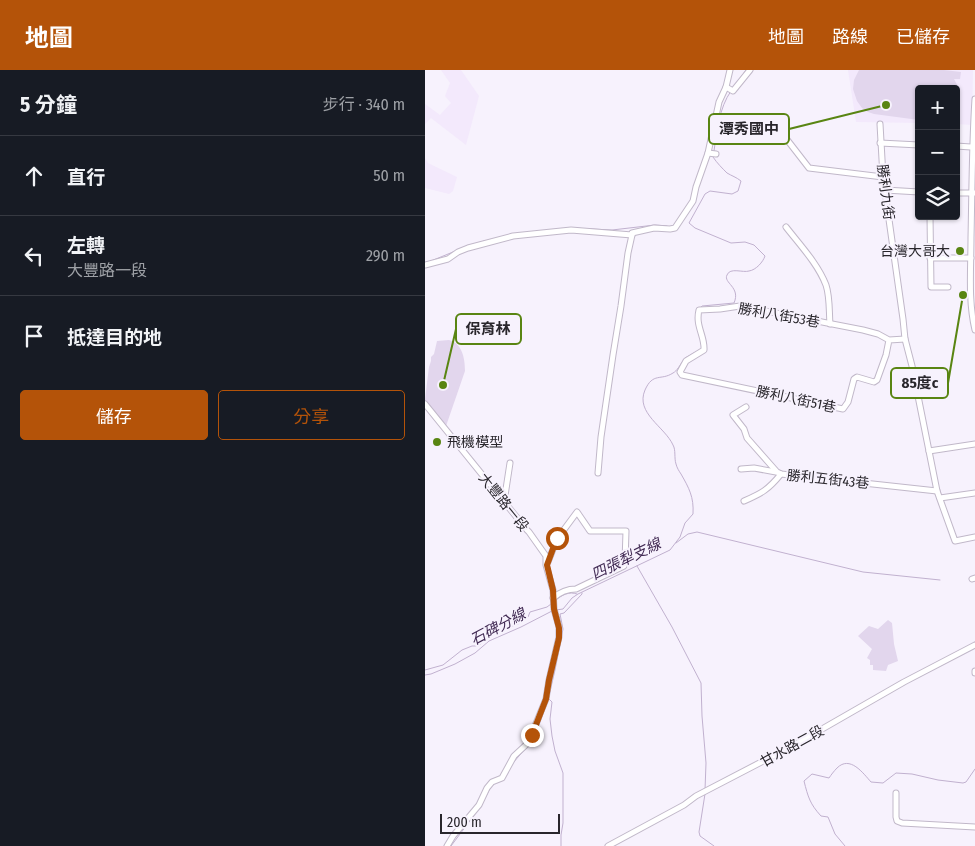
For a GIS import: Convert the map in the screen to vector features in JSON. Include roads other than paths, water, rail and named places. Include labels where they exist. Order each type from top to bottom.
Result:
[{"type":"street","points":[[598,473],[601,438],[632,233],[654,228],[675,228],[693,201],[708,153],[719,102],[726,87],[730,70]]},
{"type":"street","points":[[726,87],[733,92],[750,70]]},
{"type":"street","points":[[975,99],[971,258],[975,330]]},
{"type":"street","name":"勝利九街","points":[[880,124],[883,177],[905,339],[937,491],[955,541],[975,537]]},
{"type":"street","points":[[778,128],[809,168],[883,177]]},
{"type":"street","points":[[880,143],[915,145]]},
{"type":"street","points":[[960,146],[974,146]]},
{"type":"street","points":[[708,153],[716,154]]},
{"type":"street","points":[[885,190],[915,192]]},
{"type":"street","points":[[960,193],[973,193]]},
{"type":"street","points":[[930,220],[931,287],[948,288]]},
{"type":"street","points":[[786,227],[821,274],[826,286],[830,324]]},
{"type":"street","points":[[425,265],[448,259],[458,252],[474,246],[513,236],[571,230],[632,235]]},
{"type":"street","points":[[930,258],[971,258]]},
{"type":"street","name":"勝利八街53巷","points":[[682,375],[680,372],[686,360],[704,350],[697,318],[699,310],[740,306],[863,330],[878,334],[889,340],[905,339]]},
{"type":"street","name":"勝利八街51巷","points":[[682,375],[843,409],[848,402],[854,379],[857,377],[874,382],[877,380],[889,340]]},
{"type":"street","name":"大豐路一段","points":[[425,404],[529,532],[546,556],[553,590],[554,609],[559,628],[559,638],[546,699],[528,743],[514,756],[502,778],[492,782],[487,788],[479,805],[447,846]]},
{"type":"street","name":"勝利五街43巷","points":[[746,407],[733,415],[747,438],[779,473],[937,491]]},
{"type":"street","points":[[929,451],[975,444]]},
{"type":"street","points":[[503,502],[510,463]]},
{"type":"street","points":[[741,469],[753,468],[779,473],[774,483],[764,492],[744,501]]},
{"type":"street","points":[[940,498],[975,493]]},
{"type":"street","points":[[547,565],[557,538],[577,512],[590,530],[626,531],[624,566],[576,589],[559,593],[553,598]]},
{"type":"street","name":"甘水路二段","points":[[608,846],[684,805],[696,796],[796,744],[904,682],[975,645]]},
{"type":"street","points":[[896,793],[897,821],[902,823],[975,827]]},
{"type":"waterway","name":"四張犁支線","points":[[739,80],[746,70]]},
{"type":"waterway","name":"四張犁支線","points":[[714,151],[721,112],[731,91]]},
{"type":"waterway","name":"四張犁支線","points":[[700,308],[702,306],[734,303],[735,293],[726,278],[727,275],[731,271],[752,270],[763,261],[765,256],[754,245],[745,242],[731,243],[695,228],[689,223],[705,194],[710,191],[732,194],[738,191],[741,181],[727,173],[713,155]]},
{"type":"waterway","points":[[571,228],[612,230],[655,225],[667,226]]},
{"type":"waterway","points":[[468,246],[484,241]]},
{"type":"waterway","points":[[431,261],[453,252]]},
{"type":"waterway","name":"四張犁支線","points":[[698,330],[700,338]]},
{"type":"waterway","name":"四張犁支線","points":[[685,358],[701,349]]},
{"type":"waterway","name":"四張犁支線","points":[[556,610],[563,609],[578,594],[670,550],[680,537],[685,523],[693,514],[692,498],[689,488],[676,465],[674,447],[669,438],[647,413],[643,398],[645,390],[651,381],[673,373],[683,361]]},
{"type":"waterway","points":[[676,543],[688,534],[697,532],[863,572],[940,580]]},
{"type":"waterway","points":[[637,566],[701,683],[706,763],[705,790]]},
{"type":"waterway","points":[[531,741],[548,700],[555,670],[563,629],[560,614],[564,613],[582,593]]},
{"type":"waterway","points":[[556,600],[566,594],[577,594]]},
{"type":"waterway","name":"石碑分線","points":[[425,670],[443,665],[462,650],[478,646],[492,635],[518,624],[528,617],[530,612],[551,604]]},
{"type":"waterway","name":"石碑分線","points":[[425,675],[455,664],[475,653],[489,641],[552,611]]},
{"type":"waterway","points":[[549,699],[552,702],[550,719],[552,736],[563,773],[561,846]]},
{"type":"waterway","points":[[512,764],[526,748]]},
{"type":"waterway","points":[[845,846],[835,834],[828,817],[821,816],[810,800],[804,781],[812,774],[829,778],[837,768],[847,763],[856,767],[871,782],[883,783],[896,773],[963,783],[966,782],[975,769]]},
{"type":"waterway","points":[[486,796],[495,783]]},
{"type":"waterway","points":[[705,794],[699,832],[700,836],[714,846]]},
{"type":"waterway","points":[[451,846],[475,814]]},
{"type":"place","name":"潭秀國中","points":[[886,105]]},
{"type":"place","name":"台灣大哥大","points":[[960,251]]},
{"type":"place","name":"85度c","points":[[963,295]]},
{"type":"place","name":"保育林","points":[[443,385]]},
{"type":"place","name":"飛機模型","points":[[437,442]]}]
